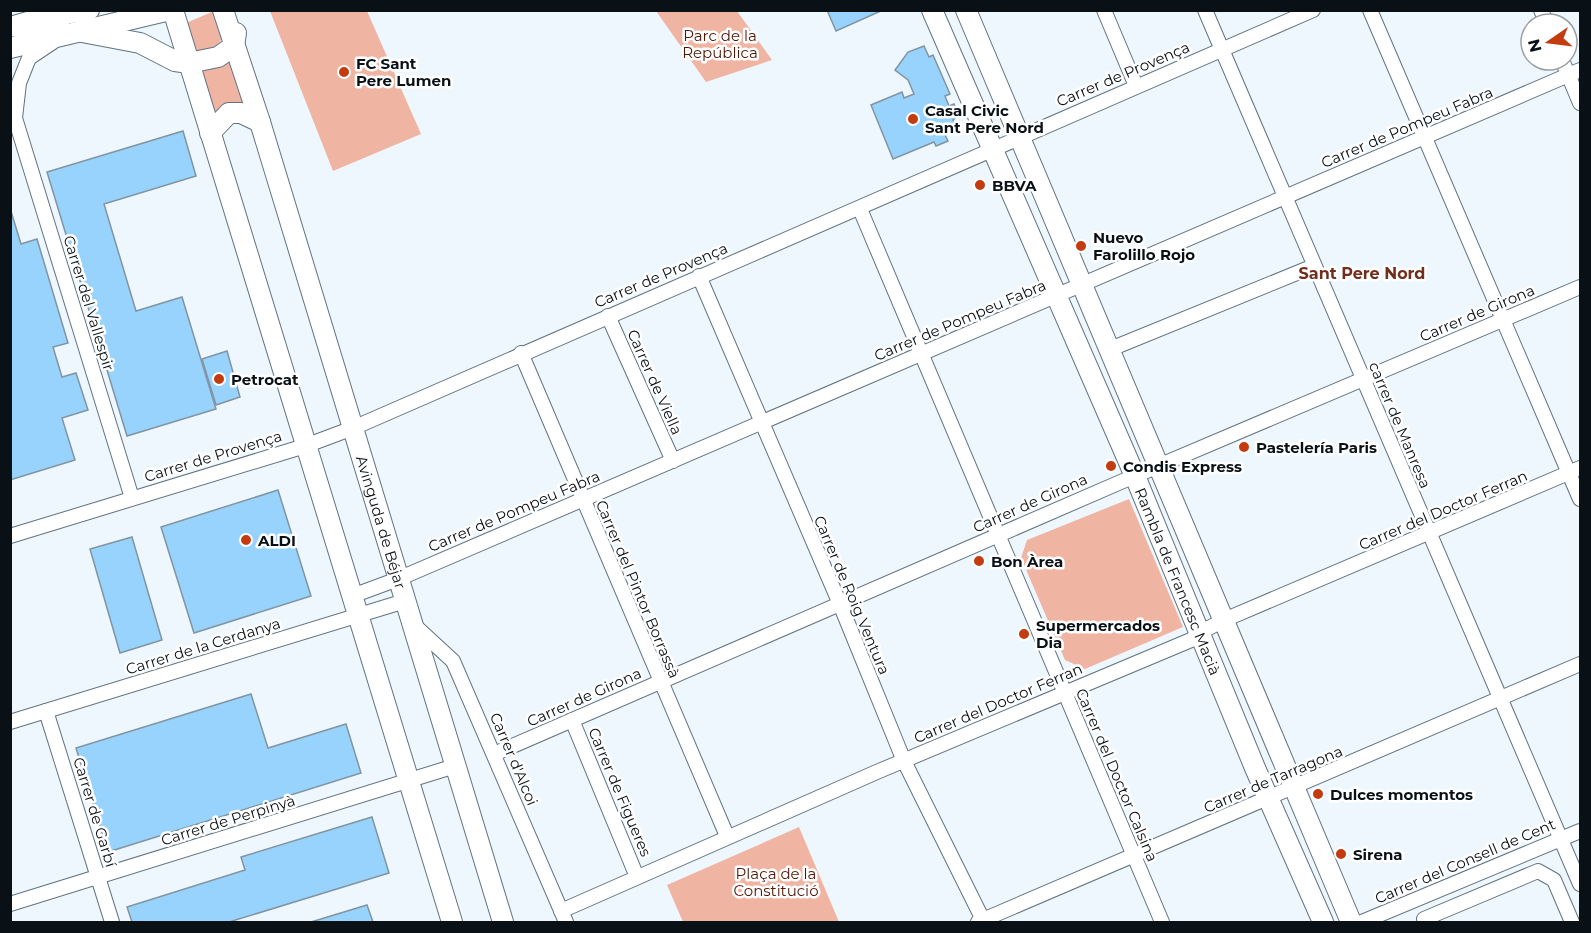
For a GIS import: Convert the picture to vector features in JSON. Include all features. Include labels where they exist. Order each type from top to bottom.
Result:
[{"type":"main road","points":[[14,49],[78,23],[172,10],[182,62],[197,92],[210,133],[452,922]]},
{"type":"main road","points":[[10,27],[45,17],[78,23],[140,43],[182,62],[218,57],[236,28],[223,10]]},
{"type":"main road","name":"Rambla de Francesc Macià","points":[[932,10],[1135,476],[1268,800],[1276,813],[1323,922]]},
{"type":"main road","name":"Rambla de Francesc Macià","points":[[966,10],[1108,350],[1296,788],[1350,922]]},
{"type":"main road","name":"Avinguda de Béjar","points":[[236,28],[243,68],[503,922]]},
{"type":"main road","points":[[210,133],[229,113],[250,116],[260,122]]},
{"type":"street","points":[[1104,10],[1136,86]]},
{"type":"street","name":"carrer de Manresa","points":[[1205,10],[1581,884]]},
{"type":"street","name":"Carrer de Provença","points":[[10,536],[305,446],[352,428],[1313,10]]},
{"type":"street","points":[[1370,10],[1503,321],[1575,471],[1581,499]]},
{"type":"street","points":[[13,115],[16,94],[29,58],[78,23]]},
{"type":"street","points":[[1574,73],[1581,103]]},
{"type":"street","name":"Carrer de Pompeu Fabra","points":[[352,596],[398,579],[761,424],[1574,73]]},
{"type":"street","name":"Carrer del Vallespir","points":[[13,115],[132,498]]},
{"type":"street","name":"Carrer del Doctor Calsina","points":[[860,209],[1162,922]]},
{"type":"street","points":[[1108,350],[1314,267]]},
{"type":"street","name":"Carrer de Roig Ventura","points":[[699,276],[840,604],[904,761],[982,922]]},
{"type":"street","name":"Carrer de Girona","points":[[494,754],[1135,476],[1581,286]]},
{"type":"street","name":"Carrer de Viella","points":[[608,316],[673,461]]},
{"type":"street","name":"Carrer del Pintor Borrassà","points":[[521,353],[581,499],[727,836]]},
{"type":"street","name":"Carrer del Doctor Ferran","points":[[563,917],[637,877],[727,836],[1191,640],[1199,633],[1224,620],[1429,535],[1575,471]]},
{"type":"street","name":"Carrer de la Cerdanya","points":[[10,722],[405,601]]},
{"type":"street","name":"Carrer d'Alcoi","points":[[411,622],[453,661],[563,917]]},
{"type":"street","name":"Carrer de Tarragona","points":[[982,922],[1581,664]]},
{"type":"street","name":"Carrer de Garbí","points":[[46,711],[112,922]]},
{"type":"street","name":"Carrer de Figueres","points":[[572,720],[637,877]]},
{"type":"street","name":"Carrer de Perpinyà","points":[[10,904],[455,766]]},
{"type":"street","name":"Carrer del Consell de Cent","points":[[1362,922],[1581,831]]},
{"type":"street","points":[[1425,922],[1424,920],[1538,871],[1554,880],[1572,922]]},
{"type":"green space","points":[[214,11],[222,32],[221,41],[203,53],[195,49],[186,23]]},
{"type":"green space","name":"FC Sant Pere Lumen","points":[[270,11],[367,11],[421,134],[333,171]]},
{"type":"green space","name":"Parc de la República","points":[[656,11],[737,11],[772,60],[706,82]]},
{"type":"green space","points":[[230,62],[246,109],[212,118],[199,71]]},
{"type":"green space","points":[[1129,499],[1183,627],[1085,669],[1065,660],[1021,558],[1027,540]]},
{"type":"green space","name":"Plaça de la Constitució","points":[[799,827],[839,922],[683,922],[667,885]]},
{"type":"building","points":[[827,10],[883,10],[836,31]]},
{"type":"building","points":[[924,46],[929,57],[933,55],[950,94],[945,96],[949,106],[954,104],[959,115],[953,120],[957,130],[945,135],[948,141],[936,146],[934,142],[893,159],[871,105],[902,92],[904,98],[914,94],[908,80],[895,70],[908,52]]},
{"type":"building","points":[[183,131],[196,176],[104,204],[136,311],[182,297],[216,409],[127,436],[47,172]]},
{"type":"building","points":[[10,208],[21,244],[37,239],[68,343],[53,347],[62,377],[76,373],[88,410],[62,418],[75,460],[10,480]]},
{"type":"building","points":[[227,351],[240,397],[216,405],[202,359]]},
{"type":"building","points":[[278,490],[311,596],[194,633],[161,527]]},
{"type":"building","points":[[132,537],[162,640],[120,653],[90,549]]},
{"type":"building","points":[[251,694],[268,748],[346,724],[361,773],[108,852],[76,748]]},
{"type":"building","points":[[372,817],[389,873],[229,922],[132,922],[127,907],[245,870],[241,857]]},
{"type":"building","points":[[367,905],[373,922],[311,922]]},
{"type":"place","name":"FC Sant Pere Lumen","points":[[344,72]]},
{"type":"place","name":"Casal Civic Sant Pere Nord","points":[[913,119]]},
{"type":"place","name":"BBVA","points":[[980,185]]},
{"type":"place","name":"Nuevo Farolillo Rojo","points":[[1081,246]]},
{"type":"place","name":"Petrocat","points":[[219,379]]},
{"type":"place","name":"Pastelería Paris","points":[[1244,447]]},
{"type":"place","name":"Condis Express","points":[[1111,466]]},
{"type":"place","name":"ALDI","points":[[246,540]]},
{"type":"place","name":"Bon Àrea","points":[[979,561]]},
{"type":"place","name":"Supermercados Dia","points":[[1024,634]]},
{"type":"place","name":"Dulces momentos","points":[[1318,794]]},
{"type":"place","name":"Sirena","points":[[1341,854]]},
{"type":"district","name":"Sant Pere Nord","points":[[1362,273]]}]
